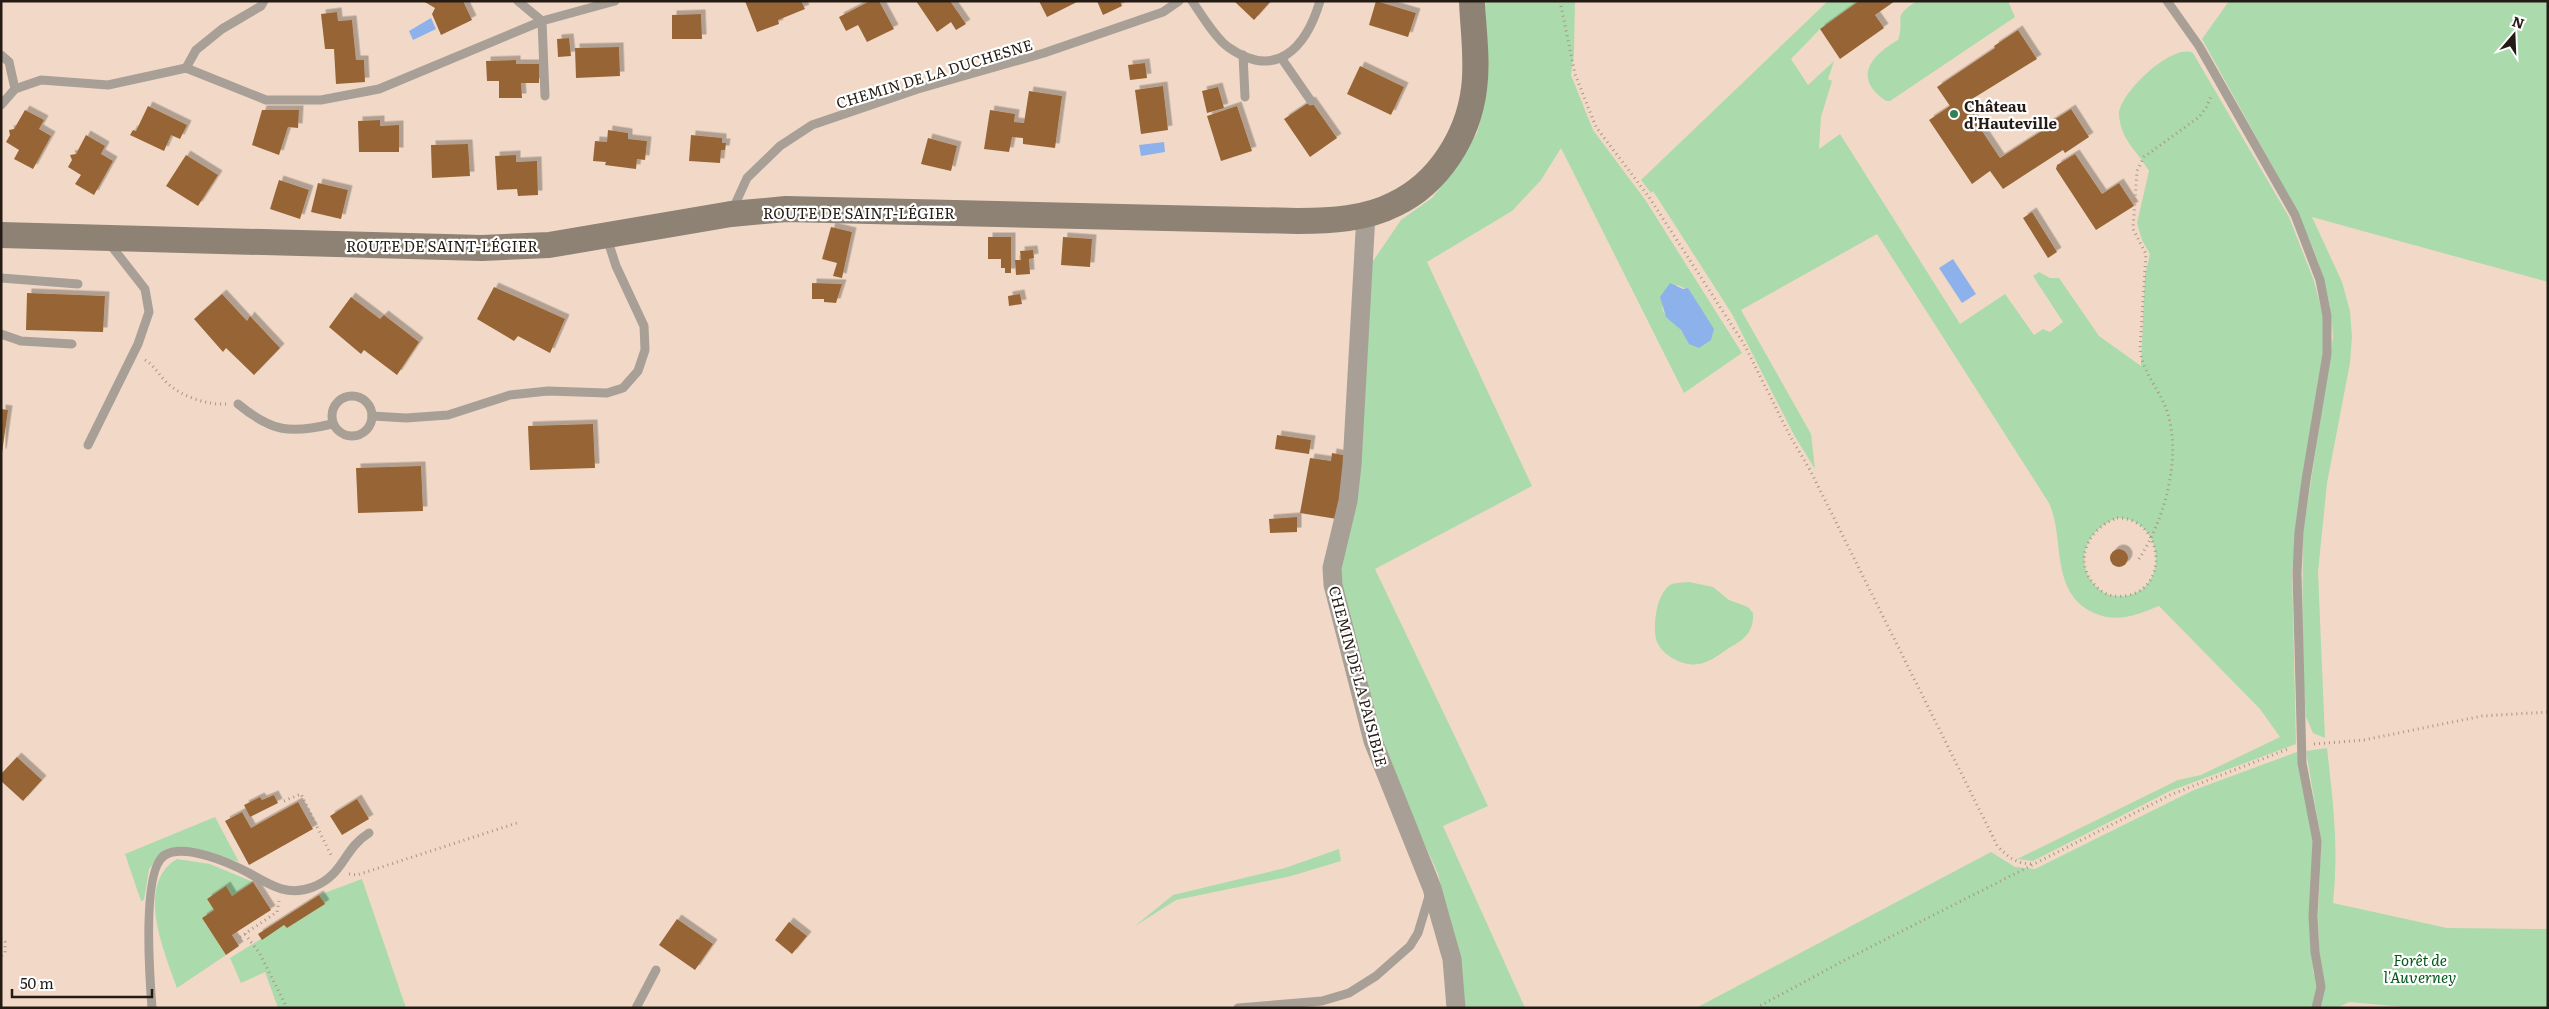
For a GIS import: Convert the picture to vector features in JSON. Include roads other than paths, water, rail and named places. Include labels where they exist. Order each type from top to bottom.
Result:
[{"type":"main road","name":"ROUTE DE SAINT-LÉGIER","points":[[1,235],[482,248],[549,245],[731,214],[807,209],[1298,221],[1336,220],[1366,214],[1396,204],[1422,186],[1444,163],[1461,135],[1474,88],[1472,1]]},
{"type":"street","name":"CHEMIN DE LA PAISIBLE","points":[[1366,214],[1352,465],[1348,501],[1332,568],[1333,585],[1374,741],[1432,888],[1452,959],[1456,1008]]},
{"type":"lane","points":[[186,68],[196,50],[222,29],[261,6],[264,1]]},
{"type":"lane","points":[[518,1],[542,21],[545,96]]},
{"type":"lane","points":[[1,106],[15,89],[41,80],[108,85],[186,68],[266,100],[321,100],[379,89],[542,21],[615,1]]},
{"type":"lane","name":"CHEMIN DE LA DUCHESNE","points":[[731,214],[747,178],[780,146],[812,125],[918,89],[1044,53],[1163,12],[1179,1]]},
{"type":"lane","points":[[1192,1],[1226,46],[1243,55],[1261,61],[1282,59],[1294,50],[1305,36],[1320,1]]},
{"type":"lane","points":[[2167,1],[2199,46],[2294,215],[2320,280],[2328,321],[2327,354],[2299,532],[2297,573],[2302,763],[2317,841],[2314,916],[2315,952],[2320,986],[2316,1008]]},
{"type":"lane","points":[[1,55],[9,62],[15,89]]},
{"type":"lane","points":[[1243,55],[1245,97]]},
{"type":"lane","points":[[1282,59],[1311,101]]},
{"type":"lane","points":[[372,416],[406,418],[448,415],[510,395],[548,391],[607,394],[623,388],[638,371],[645,350],[644,326],[616,266],[606,236]]},
{"type":"lane","points":[[88,445],[134,353],[150,312],[145,289],[106,239]]},
{"type":"lane","points":[[1,278],[78,284]]},
{"type":"lane","points":[[1,334],[22,341],[72,344]]},
{"type":"lane","points":[[349,396],[360,397],[367,403],[372,416],[366,431],[359,436],[349,437],[339,432],[332,424],[331,414],[335,404],[349,396]]},
{"type":"lane","points":[[238,404],[262,422],[284,429],[306,430],[332,424]]},
{"type":"lane","points":[[152,1008],[149,925],[153,876],[160,859],[175,852],[195,853],[216,858],[280,890],[312,888],[338,871],[353,846],[369,833]]},
{"type":"lane","points":[[1238,1008],[1330,1000],[1356,989],[1376,976],[1410,946],[1418,933],[1432,888]]},
{"type":"lane","points":[[636,1008],[656,970]]},
{"type":"water","points":[[431,18],[436,29],[413,40],[409,31]]},
{"type":"water","points":[[1164,142],[1165,152],[1141,156],[1139,145]]},
{"type":"water","points":[[1953,259],[1976,294],[1962,303],[1939,268]]},
{"type":"water","points":[[1670,283],[1683,289],[1688,288],[1714,329],[1711,340],[1699,348],[1689,344],[1681,330],[1666,317],[1660,297]]},
{"type":"place","name":"Château d'Hauteville","points":[[1954,114]]},
{"type":"park label","name":"Forêt de l'Auverney","points":[[2420,968]]}]
